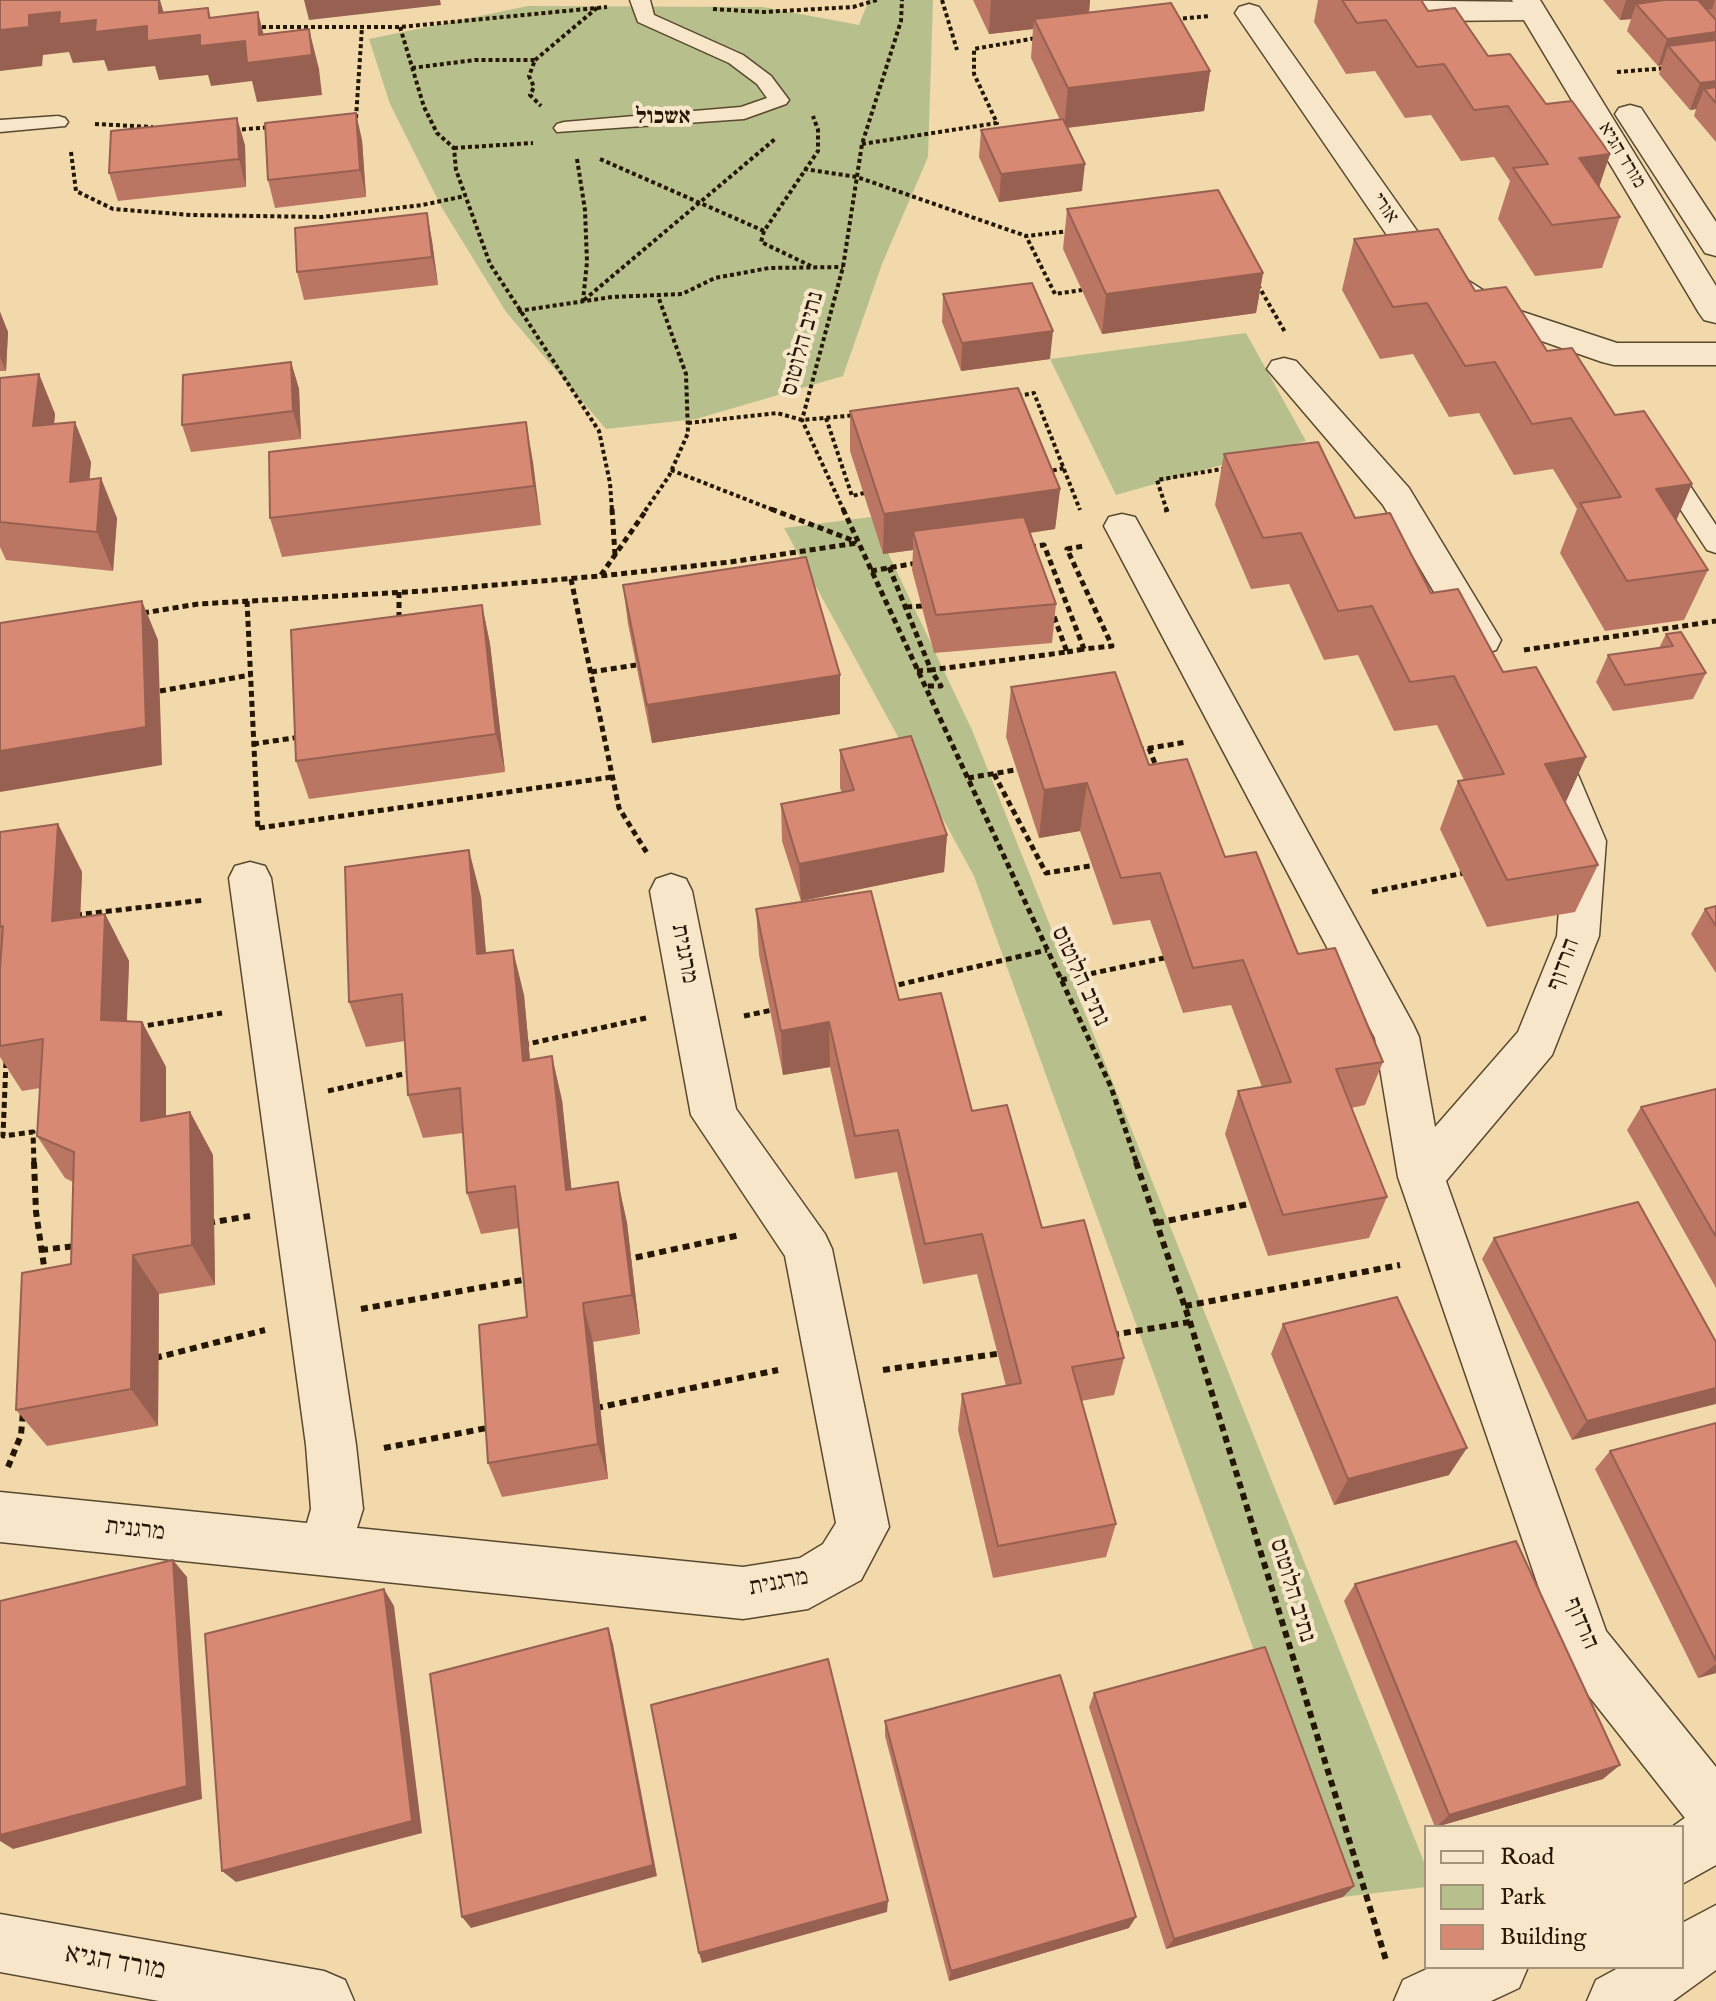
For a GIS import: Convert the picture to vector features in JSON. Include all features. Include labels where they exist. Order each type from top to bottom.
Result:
[{"type":"street","points":[[1369,0],[1435,12],[1539,4]]},
{"type":"street","name":"מורד הגיא","points":[[1539,4],[1603,73],[1716,246]]},
{"type":"street","name":"מורד הגיא","points":[[1539,4],[1716,313]]},
{"type":"street","name":"אורי","points":[[1249,13],[1427,269],[1499,315],[1614,354],[1716,354]]},
{"type":"street","points":[[1284,350],[1396,497],[1495,662]]},
{"type":"street","name":"הרדוף","points":[[1126,532],[1397,1037],[1421,1177],[1585,1648],[1716,1812]]},
{"type":"street","name":"הרדוף","points":[[1421,1177],[1536,1042],[1578,936],[1585,841],[1548,749],[1524,709]]},
{"type":"street","points":[[252,886],[332,1458],[337,1509],[324,1550]]},
{"type":"street","name":"מרגנית","points":[[2,1498],[324,1550],[743,1593],[808,1583],[842,1562],[863,1527],[808,1249],[714,1115],[671,891]]},
{"type":"street","points":[[1684,1854],[1716,1830]]},
{"type":"street","points":[[1684,1958],[1716,1934]]},
{"type":"street","name":"מורד הגיא","points":[[0,1943],[324,2001]]},
{"type":"street","points":[[1407,1985],[1488,1969]]},
{"type":"street","points":[[1617,2001],[1631,1995],[1667,1969]]},
{"type":"lane","points":[[564,128],[744,113],[779,100],[764,80],[736,59],[645,18],[640,0]]},
{"type":"lane","points":[[0,126],[58,122]]},
{"type":"lane","points":[[1651,447],[1716,544]]},
{"type":"path","points":[[818,0],[824,9]]},
{"type":"path","points":[[701,9],[764,12],[824,9],[853,7],[877,0]]},
{"type":"path","name":"נתיב הלוטוס","points":[[902,0],[901,21],[862,144],[843,267],[802,420],[1111,1087],[1407,1985]]},
{"type":"path","points":[[942,0],[957,50]]},
{"type":"path","points":[[248,26],[400,27],[598,7],[535,60],[529,76],[534,87],[530,95],[564,128],[575,148],[585,210],[587,262],[583,301]]},
{"type":"path","points":[[1175,19],[1249,13]]},
{"type":"path","points":[[356,120],[362,27]]},
{"type":"path","points":[[400,27],[424,107],[437,133],[454,148],[456,170],[490,264],[599,431],[610,483],[615,555]]},
{"type":"path","points":[[862,144],[997,123],[974,74],[974,49],[1046,36]]},
{"type":"path","points":[[412,68],[475,60],[535,60]]},
{"type":"path","points":[[1603,73],[1674,67]]},
{"type":"path","points":[[58,122],[162,128]]},
{"type":"path","points":[[222,131],[281,126]]},
{"type":"path","points":[[811,266],[761,242],[764,231],[818,151],[818,130]]},
{"type":"path","points":[[583,301],[777,138]]},
{"type":"path","points":[[454,148],[532,143],[575,148],[764,231]]},
{"type":"path","points":[[74,160],[76,191],[113,209],[191,215],[321,217],[422,205],[465,196]]},
{"type":"path","points":[[803,169],[857,177],[1026,236],[1071,230]]},
{"type":"path","points":[[1026,236],[1055,294],[1082,290]]},
{"type":"path","points":[[518,311],[583,301],[682,294],[715,278],[769,268],[843,267]]},
{"type":"path","points":[[1256,282],[1284,350]]},
{"type":"path","points":[[600,576],[671,470],[688,433],[686,374],[658,295]]},
{"type":"path","points":[[1008,397],[1034,393],[1075,494]]},
{"type":"path","points":[[688,423],[777,413],[802,420],[857,415]]},
{"type":"path","points":[[826,418],[852,496],[864,493]]},
{"type":"path","points":[[917,671],[1112,646],[1067,549],[1169,517],[1157,480],[1237,467]]},
{"type":"path","points":[[1033,474],[1064,468]]},
{"type":"path","points":[[671,470],[857,543]]},
{"type":"path","points":[[137,614],[198,604],[571,579],[730,562],[857,543]]},
{"type":"path","points":[[1034,562],[1029,547],[1044,545],[1084,649]]},
{"type":"path","points":[[871,571],[920,563]]},
{"type":"path","points":[[889,567],[931,670],[941,686],[925,686]]},
{"type":"path","points":[[571,579],[619,808],[671,891]]},
{"type":"path","points":[[399,592],[399,624]]},
{"type":"path","points":[[247,601],[259,828],[612,777]]},
{"type":"path","points":[[906,607],[922,606]]},
{"type":"path","points":[[1051,607],[1067,652]]},
{"type":"path","points":[[1495,662],[1716,621]]},
{"type":"path","points":[[591,672],[636,665]]},
{"type":"path","points":[[160,691],[250,675]]},
{"type":"path","points":[[253,744],[306,736]]},
{"type":"path","points":[[1134,751],[1149,748],[1158,772]]},
{"type":"path","points":[[967,778],[1031,767]]},
{"type":"path","points":[[994,774],[1046,873],[1106,863]]},
{"type":"path","points":[[1324,901],[1475,870]]},
{"type":"path","points":[[67,917],[252,886]]},
{"type":"path","points":[[883,988],[1047,950]]},
{"type":"path","points":[[1061,980],[1177,955]]},
{"type":"path","points":[[127,1029],[268,1006]]},
{"type":"path","points":[[514,1047],[695,1017],[785,1008]]},
{"type":"path","points":[[7,1049],[3,1136],[33,1132],[36,1212],[46,1277]]},
{"type":"path","points":[[282,1101],[418,1070]]},
{"type":"path","points":[[1157,1223],[1264,1200]]},
{"type":"path","points":[[200,1225],[297,1208]]},
{"type":"path","points":[[617,1261],[792,1225]]},
{"type":"path","points":[[41,1250],[85,1244]]},
{"type":"path","points":[[1185,1306],[1449,1255]]},
{"type":"path","points":[[143,1360],[313,1317],[532,1278]]},
{"type":"path","points":[[1098,1337],[1190,1322]]},
{"type":"path","points":[[585,1410],[831,1368],[1012,1351]]},
{"type":"path","points":[[2,1498],[21,1435],[24,1408]]},
{"type":"path","points":[[332,1458],[497,1426]]},
{"type":"green space","points":[[869,0],[933,0],[928,157],[882,264],[843,376],[696,419],[606,429],[506,312],[442,208],[390,104],[369,39],[528,6],[763,7],[859,25]]},
{"type":"green space","points":[[1246,333],[1306,441],[1116,495],[1050,359]]},
{"type":"green space","points":[[871,517],[972,730],[1424,1862],[1424,1887],[1343,1897],[974,876],[784,528]]},
{"type":"building","points":[[0,0],[159,0],[159,13],[208,8],[209,18],[258,12],[259,35],[309,29],[312,55],[247,63],[245,41],[200,46],[200,35],[147,41],[147,26],[95,32],[96,20],[59,24],[60,12],[29,15],[29,27],[0,30]]},
{"type":"building","points":[[1342,0],[1421,0],[1428,11],[1455,8],[1488,56],[1510,54],[1546,104],[1572,101],[1610,154],[1579,158],[1620,217],[1552,225],[1513,168],[1548,164],[1508,106],[1474,110],[1444,64],[1417,67],[1386,20],[1357,23]]},
{"type":"building","points":[[1698,0],[1716,20],[1716,32],[1667,39],[1636,4]]},
{"type":"building","points":[[1171,3],[1210,71],[1068,88],[1034,19]]},
{"type":"building","points":[[1716,40],[1716,81],[1700,83],[1668,46]]},
{"type":"building","points":[[1716,87],[1716,103],[1704,89]]},
{"type":"building","points":[[356,113],[360,170],[268,180],[265,123]]},
{"type":"building","points":[[237,118],[239,159],[109,173],[111,131]]},
{"type":"building","points":[[1063,119],[1085,164],[1001,174],[981,130]]},
{"type":"building","points":[[1218,190],[1263,273],[1106,294],[1067,209]]},
{"type":"building","points":[[427,213],[432,257],[297,272],[295,228]]},
{"type":"building","points":[[1438,229],[1475,291],[1506,287],[1547,351],[1572,348],[1615,415],[1644,411],[1692,484],[1656,489],[1708,570],[1627,581],[1580,503],[1621,497],[1571,418],[1532,424],[1495,362],[1465,366],[1427,303],[1393,307],[1354,239]]},
{"type":"building","points":[[1032,283],[1053,331],[962,343],[943,294]]},
{"type":"building","points":[[291,362],[293,411],[182,425],[183,375]]},
{"type":"building","points":[[39,374],[33,426],[75,422],[70,482],[101,478],[97,532],[0,522],[0,378]]},
{"type":"building","points":[[1018,388],[1060,489],[884,514],[850,411]]},
{"type":"building","points":[[526,422],[534,486],[270,518],[269,452]]},
{"type":"building","points":[[1318,442],[1355,518],[1390,513],[1431,593],[1458,589],[1503,672],[1536,667],[1586,757],[1545,764],[1598,865],[1507,880],[1458,781],[1504,774],[1454,676],[1410,682],[1372,606],[1338,611],[1301,533],[1263,538],[1224,454]]},
{"type":"building","points":[[1024,517],[1056,604],[936,615],[913,531]]},
{"type":"building","points":[[806,557],[840,675],[647,705],[623,585]]},
{"type":"building","points":[[142,601],[146,727],[0,751],[0,623]]},
{"type":"building","points":[[482,605],[496,734],[296,761],[291,630]]},
{"type":"building","points":[[1681,632],[1706,673],[1625,685],[1608,655],[1673,646],[1666,634]]},
{"type":"building","points":[[1115,672],[1149,765],[1187,759],[1225,857],[1256,852],[1298,954],[1335,948],[1383,1062],[1336,1069],[1387,1197],[1283,1215],[1238,1091],[1291,1082],[1243,960],[1193,968],[1160,873],[1121,878],[1087,783],[1044,790],[1011,687]]},
{"type":"building","points":[[911,736],[947,835],[799,864],[781,804],[854,790],[840,750]]},
{"type":"building","points":[[58,824],[52,921],[105,914],[101,1020],[142,1022],[141,1121],[190,1112],[192,1245],[133,1255],[131,1389],[16,1410],[22,1273],[71,1264],[74,1152],[37,1136],[43,1039],[0,1046],[3,926],[0,927],[0,832]]},
{"type":"building","points":[[469,850],[477,954],[513,950],[523,1061],[552,1056],[566,1190],[618,1182],[632,1295],[583,1303],[598,1444],[488,1463],[479,1325],[527,1317],[515,1186],[467,1193],[460,1088],[408,1095],[402,994],[349,1002],[345,867]]},
{"type":"building","points":[[871,891],[899,1000],[941,993],[972,1111],[1007,1105],[1042,1228],[1084,1220],[1124,1358],[1072,1367],[1116,1524],[998,1546],[962,1394],[1021,1383],[982,1234],[925,1244],[898,1130],[855,1136],[829,1022],[781,1031],[756,909]]},
{"type":"building","points":[[1716,906],[1716,926],[1705,909]]},
{"type":"building","points":[[1716,1089],[1716,1237],[1641,1107]]},
{"type":"building","points":[[1638,1202],[1716,1342],[1716,1388],[1587,1421],[1494,1238]]},
{"type":"building","points":[[1397,1297],[1467,1448],[1348,1479],[1283,1324]]},
{"type":"building","points":[[1716,1423],[1716,1661],[1610,1451]]},
{"type":"building","points":[[1516,1541],[1620,1765],[1449,1815],[1355,1584]]},
{"type":"building","points":[[173,1560],[187,1786],[0,1835],[0,1601]]},
{"type":"building","points":[[384,1589],[412,1821],[222,1871],[205,1634]]},
{"type":"building","points":[[608,1628],[653,1865],[462,1917],[430,1674]]},
{"type":"building","points":[[1265,1647],[1354,1886],[1174,1939],[1094,1693]]},
{"type":"building","points":[[828,1659],[888,1901],[699,1953],[651,1705]]},
{"type":"building","points":[[1060,1675],[1136,1917],[951,1971],[885,1721]]},
{"type":"district","name":"אשכול","points":[[663,118]]}]
